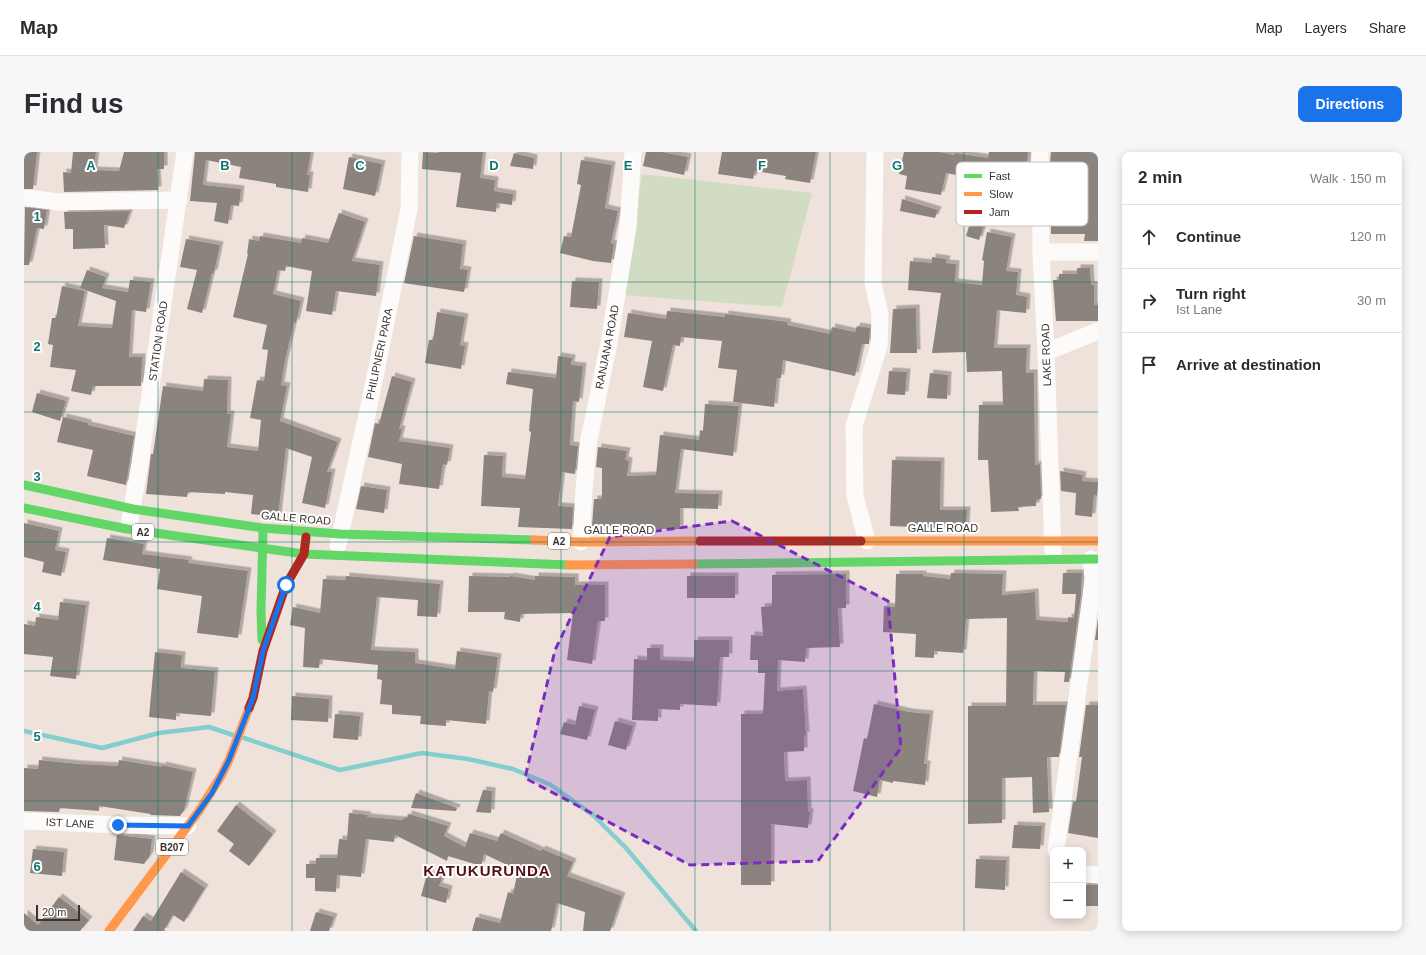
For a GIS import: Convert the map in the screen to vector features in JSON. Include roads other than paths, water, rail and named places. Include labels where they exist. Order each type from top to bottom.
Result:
[{"type":"main road","name":"GALLE ROAD","points":[[24,485],[133,509],[263,528],[340,534],[580,565],[1095,559]]},
{"type":"main road","name":"GALLE ROAD","points":[[24,508],[127,529],[304,554],[337,555],[480,551],[581,542],[1098,541]]},
{"type":"main road","points":[[262,549],[263,528]]},
{"type":"main road","points":[[304,554],[306,531]]},
{"type":"main road","name":"B207","points":[[262,549],[261,610],[263,651]]},
{"type":"main road","name":"B207","points":[[109,931],[212,793],[229,760],[253,698],[263,651],[286,585],[304,554]]},
{"type":"street","name":"STATION ROAD","points":[[127,529],[133,509],[185,152]]},
{"type":"street","name":"PHILIPNERI PARA","points":[[337,555],[340,534],[370,401],[409,208],[410,152]]},
{"type":"street","name":"RANJANA ROAD","points":[[581,542],[588,444],[609,343],[628,227],[633,152]]},
{"type":"street","points":[[867,541],[855,496],[854,426],[879,346],[880,315],[873,282],[875,152]]},
{"type":"street","name":"LAKE ROAD","points":[[1040,152],[1040,162]]},
{"type":"street","points":[[28,198],[59,202],[178,200]]},
{"type":"street","name":"LAKE ROAD","points":[[1041,226],[1054,559]]},
{"type":"street","points":[[1041,252],[1098,252]]},
{"type":"street","points":[[1046,352],[1098,331]]},
{"type":"street","points":[[1056,847],[1095,559]]},
{"type":"street","name":"IST LANE","points":[[24,821],[188,826]]},
{"type":"street","points":[[1086,874],[1098,875]]},
{"type":"waterway","points":[[24,731],[102,748],[159,733],[209,727],[233,735]]},
{"type":"waterway","points":[[244,738],[340,770],[422,753],[468,759],[513,769],[551,785],[594,816],[626,848],[696,931]]},
{"type":"district","name":"KATUKURUNDA","points":[[487,871]]}]
